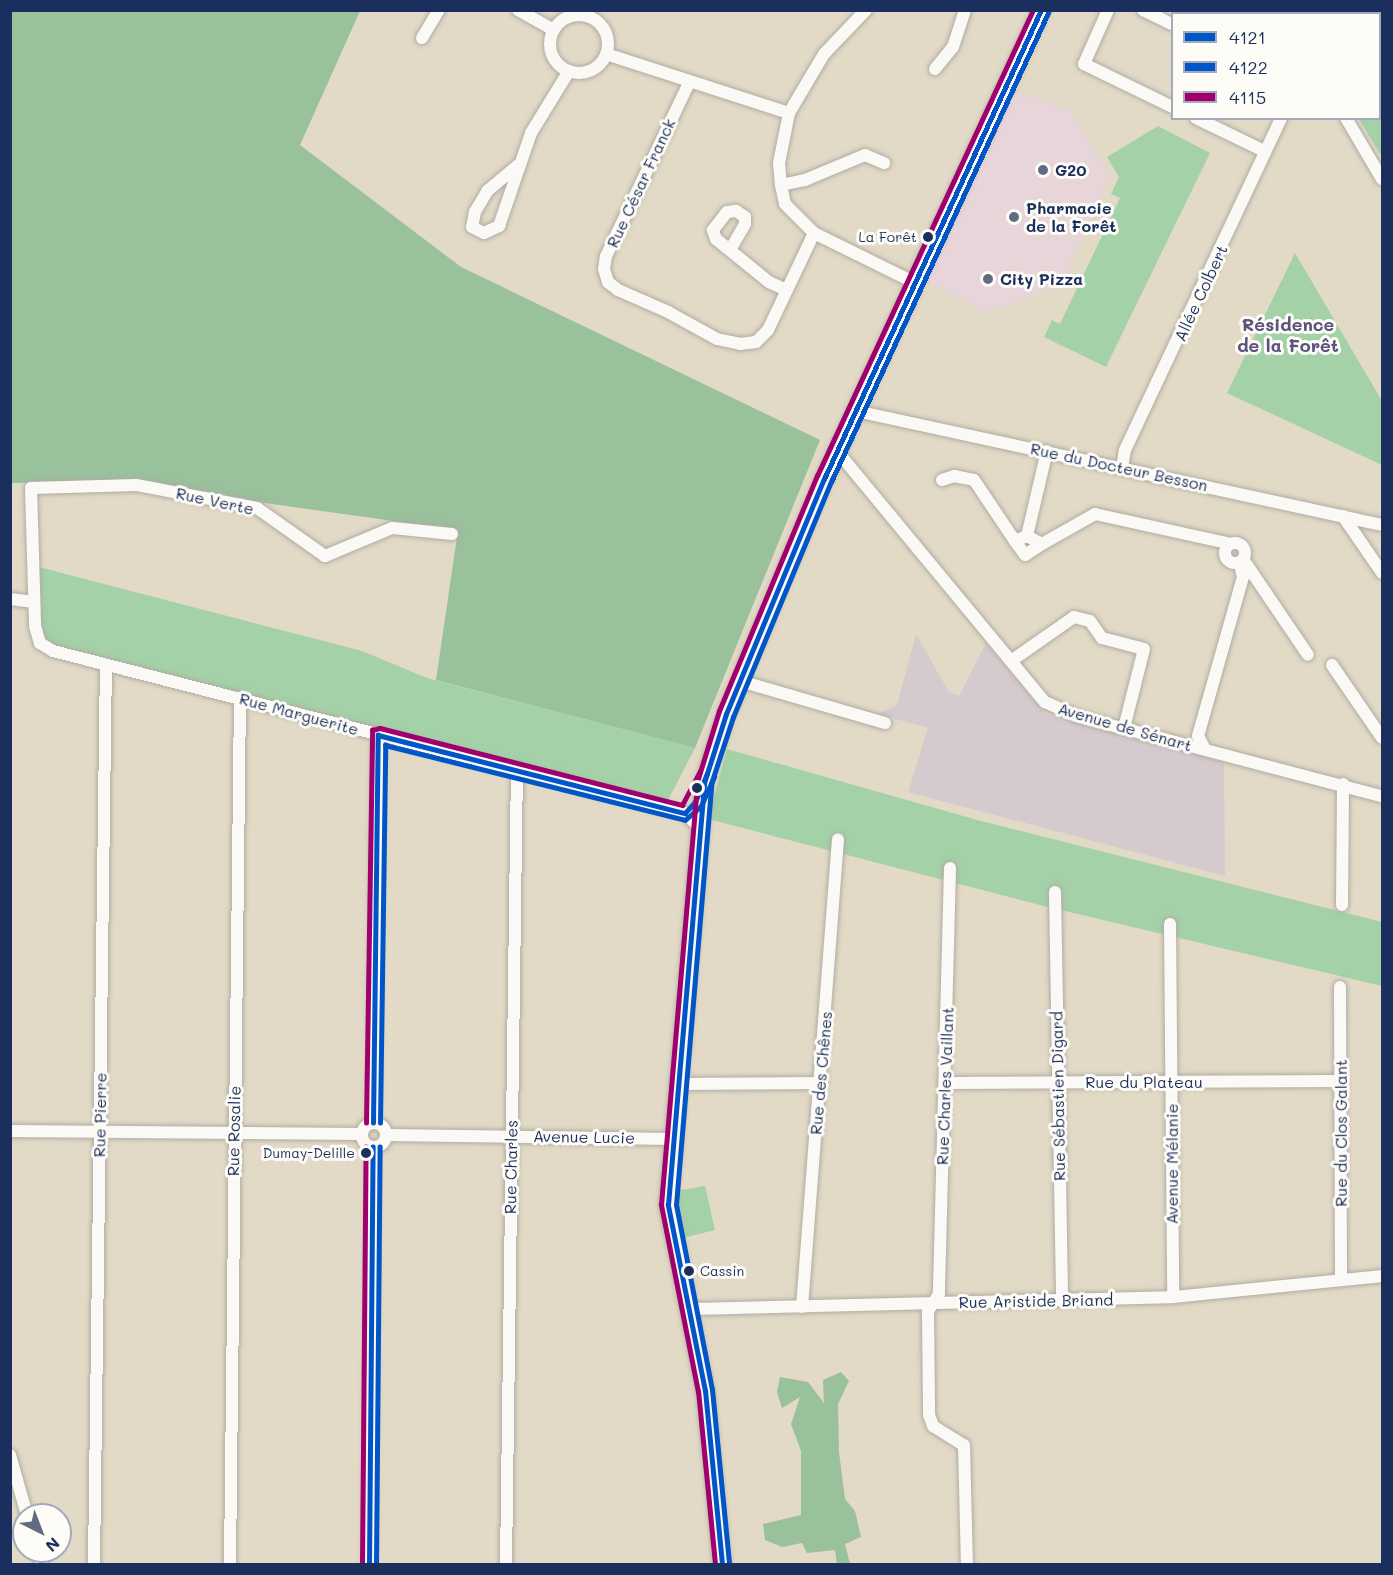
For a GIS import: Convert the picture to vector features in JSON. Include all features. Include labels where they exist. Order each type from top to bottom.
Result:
[{"type":"main road","points":[[722,1564],[705,1391],[668,1205],[704,783],[740,681],[837,451],[1041,10]]},
{"type":"street","points":[[422,38],[439,10]]},
{"type":"street","points":[[518,10],[554,30]]},
{"type":"street","points":[[866,10],[824,54],[789,113],[779,163],[781,185],[785,204],[814,233],[915,283]]},
{"type":"street","points":[[935,69],[953,47],[965,10]]},
{"type":"street","points":[[1108,10],[1084,64],[1171,106]]},
{"type":"street","points":[[1143,10],[1171,23]]},
{"type":"street","points":[[589,13],[604,28],[606,54],[590,71],[569,71],[560,66],[551,50],[554,30],[567,18],[589,13]]},
{"type":"street","points":[[606,54],[688,83],[789,113]]},
{"type":"street","points":[[517,166],[488,190],[475,212],[472,227],[484,233],[499,226],[517,166],[531,133],[569,71]]},
{"type":"street","name":"Rue César Franck","points":[[688,83],[606,256],[604,270],[618,290],[668,312],[717,339],[740,344],[763,338],[786,290]]},
{"type":"street","points":[[1200,120],[1264,152]]},
{"type":"street","name":"Allée Colbert","points":[[1122,467],[1125,450],[1280,120]]},
{"type":"street","points":[[1347,120],[1383,179]]},
{"type":"street","points":[[781,185],[805,180],[865,154],[884,163]]},
{"type":"street","points":[[730,250],[786,290],[814,233]]},
{"type":"street","name":"Rue du Docteur Besson","points":[[856,411],[1383,525]]},
{"type":"street","name":"Avenue de Sénart","points":[[837,451],[1045,702],[1068,713],[1383,796]]},
{"type":"street","points":[[1021,539],[1047,451]]},
{"type":"street","points":[[942,480],[954,476],[974,480],[1021,539],[1025,555],[1095,514],[1227,543],[1228,557],[1243,564],[1308,655]]},
{"type":"street","name":"Rue Verte","points":[[34,602],[31,488],[136,485],[257,508],[325,556],[392,528],[452,534]]},
{"type":"street","points":[[1343,516],[1383,573]]},
{"type":"street","points":[[1205,749],[1198,736],[1244,578],[1243,564]]},
{"type":"street","points":[[10,599],[34,602]]},
{"type":"street","name":"Rue Marguerite","points":[[34,602],[40,643],[53,651],[685,813]]},
{"type":"street","points":[[1011,661],[1074,617],[1090,621],[1102,638],[1144,649],[1124,728]]},
{"type":"street","name":"Rue Pierre","points":[[94,1564],[106,665]]},
{"type":"street","points":[[1332,665],[1383,738]]},
{"type":"street","points":[[740,681],[885,723]]},
{"type":"street","name":"Rue Rosalie","points":[[230,1564],[240,698]]},
{"type":"street","points":[[10,1131],[362,1134],[373,1123],[378,735]]},
{"type":"street","name":"Rue Charles","points":[[506,1564],[517,770]]},
{"type":"street","points":[[699,827],[685,813],[704,783]]},
{"type":"street","points":[[1342,905],[1343,784]]},
{"type":"street","name":"Rue des Chênes","points":[[802,1307],[838,839]]},
{"type":"street","name":"Rue Charles Vaillant","points":[[950,868],[939,1294],[928,1311],[929,1416],[933,1426],[964,1445],[967,1564]]},
{"type":"street","name":"Rue Sébastien Digard","points":[[1055,891],[1062,1301]]},
{"type":"street","name":"Avenue Mélanie","points":[[1170,924],[1173,1297]]},
{"type":"street","name":"Rue du Clos Galant","points":[[1340,987],[1341,1280]]},
{"type":"street","name":"Rue du Plateau","points":[[946,1083],[1341,1081]]},
{"type":"street","points":[[677,1084],[821,1083]]},
{"type":"street","points":[[373,1123],[383,1127],[386,1135],[381,1145],[374,1148]]},
{"type":"street","points":[[362,1134],[363,1142],[374,1148]]},
{"type":"street","name":"Avenue Lucie","points":[[386,1135],[674,1139]]},
{"type":"street","points":[[369,1564],[374,1148]]},
{"type":"street","name":"Rue Aristide Briand","points":[[689,1309],[1173,1297],[1383,1276]]},
{"type":"street","points":[[10,1455],[24,1503]]},
{"type":"shaded area","points":[[1015,91],[1071,111],[1109,176],[1062,284],[988,313],[927,281]]},
{"type":"shaded area","points":[[916,634],[949,692],[959,696],[986,643],[1046,714],[1224,762],[1225,876],[908,792],[928,728],[878,714],[897,705]]},
{"type":"green space","points":[[11,11],[360,11],[300,145],[461,267],[820,440],[695,748],[436,680],[458,530],[222,497],[149,481],[11,483]]},
{"type":"green space","points":[[1382,11],[1382,157],[1360,120],[1381,120],[1381,12],[1318,12]]},
{"type":"green space","points":[[1158,126],[1210,153],[1106,367],[1044,337],[1052,320],[1060,324],[1120,198],[1111,194],[1119,177],[1107,157]]},
{"type":"green space","points":[[1295,253],[1382,401],[1382,465],[1227,393]]},
{"type":"green space","points":[[39,567],[362,651],[427,678],[695,748],[666,804],[49,645],[39,632]]},
{"type":"green space","points":[[727,749],[981,821],[1382,922],[1382,986],[1044,906],[708,819]]},
{"type":"green space","points":[[705,1186],[715,1230],[683,1238],[676,1191]]},
{"type":"green space","points":[[841,1372],[849,1381],[838,1404],[839,1452],[845,1499],[855,1511],[861,1537],[845,1544],[850,1564],[837,1564],[835,1550],[807,1553],[802,1543],[782,1547],[765,1540],[763,1524],[801,1515],[801,1451],[791,1424],[800,1397],[782,1408],[777,1392],[780,1377],[808,1382],[824,1403],[823,1380]]},
{"type":"transit line","name":"4115","points":[[715,1564],[698,1392],[661,1205],[697,782],[719,711],[817,476],[1033,10]]},
{"type":"transit line","name":"4121","points":[[722,1564],[705,1391],[668,1205],[704,783],[726,714],[824,479],[1041,10]]},
{"type":"transit line","name":"4122","points":[[729,1563],[712,1390],[676,1205],[711,784],[733,717],[831,482],[1048,13]]},
{"type":"transit line","name":"4115","points":[[366,1123],[372,730],[380,728],[682,805],[700,771]]},
{"type":"transit line","name":"4121","points":[[373,1123],[378,735],[685,813],[695,802],[707,774]]},
{"type":"transit line","name":"4122","points":[[380,1123],[385,745],[685,820],[701,806],[714,777]]},
{"type":"transit line","name":"4115","points":[[362,1564],[366,1147]]},
{"type":"transit line","name":"4121","points":[[369,1564],[373,1147]]},
{"type":"transit line","name":"4122","points":[[376,1564],[380,1147]]},
{"type":"place","name":"G20","points":[[1043,170]]},
{"type":"place","name":"Pharmacie de la Forêt","points":[[1014,217]]},
{"type":"place","name":"La Forêt","points":[[928,237]]},
{"type":"place","name":"City Pizza","points":[[988,279]]},
{"type":"place","name":"Dumay-Delille","points":[[366,1153]]},
{"type":"place","name":"Cassin","points":[[689,1271]]},
{"type":"district","name":"Résidence de la Forêt","points":[[1288,335]]}]
